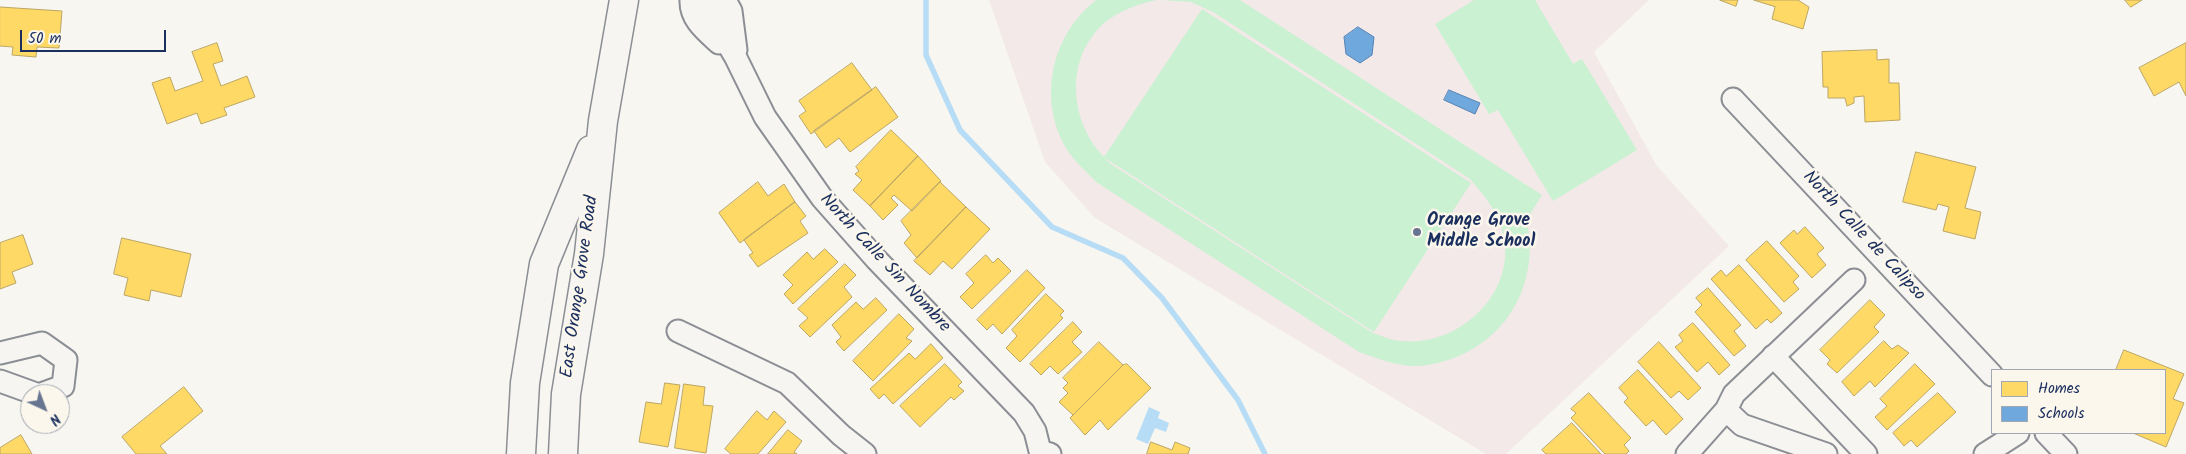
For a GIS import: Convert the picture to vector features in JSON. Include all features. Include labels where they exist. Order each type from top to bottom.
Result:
[{"type":"main road","name":"East Orange Grove Road","points":[[563,454],[566,394],[588,254],[603,121],[624,0]]},
{"type":"main road","name":"East Orange Grove Road","points":[[521,454],[525,383],[544,264],[603,121]]},
{"type":"street","name":"North Calle Sin Nombre","points":[[691,0],[690,9],[697,22],[736,58]]},
{"type":"street","name":"North Calle Sin Nombre","points":[[702,0],[736,58],[765,117],[822,198],[876,259],[1024,413],[1035,431],[1039,453]]},
{"type":"street","name":"North Calle Sin Nombre","points":[[725,0],[732,11],[736,58]]},
{"type":"street","name":"North Calle de Calipso","points":[[1733,99],[1991,375]]},
{"type":"street","points":[[1687,454],[1726,410],[1734,394],[1854,280]]},
{"type":"street","points":[[678,331],[788,383],[841,435],[865,454]]},
{"type":"street","points":[[0,353],[42,343],[66,360],[63,384]]},
{"type":"street","points":[[1773,356],[1866,454]]},
{"type":"street","points":[[0,381],[20,388]]},
{"type":"street","points":[[1726,410],[1742,425],[1826,454]]},
{"type":"street","points":[[1985,454],[2016,434]]},
{"type":"street","points":[[2047,434],[2066,454]]},
{"type":"shaded area","name":"Orange Grove Middle School","points":[[989,0],[1649,0],[1594,52],[1657,166],[1729,246],[1506,454],[1486,454],[1095,218],[1045,162]]},
{"type":"green space","points":[[1096,0],[1157,0],[1123,11],[1107,21],[1094,34],[1085,48],[1079,64],[1076,97],[1080,114],[1085,130],[1093,144],[1104,157],[1202,9],[1471,183],[1374,332],[1105,158],[1111,164],[1373,333],[1398,341],[1424,340],[1446,334],[1465,324],[1482,309],[1495,291],[1503,271],[1505,249],[1501,226],[1492,207],[1470,179],[1213,12],[1191,2],[1162,0],[1240,0],[1542,195],[1529,216],[1525,214],[1529,240],[1529,265],[1523,288],[1513,310],[1498,329],[1480,344],[1458,356],[1424,366],[1386,361],[1359,352],[1096,182],[1073,158],[1059,135],[1053,114],[1051,93],[1053,72],[1059,51],[1068,32],[1080,15]]},
{"type":"green space","points":[[1474,0],[1535,0],[1573,64],[1582,59],[1637,150],[1553,201],[1498,110],[1489,114],[1435,24]]},
{"type":"water","points":[[1149,407],[1160,412],[1158,418],[1169,423],[1166,432],[1155,428],[1148,444],[1136,439]]},
{"type":"building: Homes","points":[[1720,0],[1738,0],[1736,6]]},
{"type":"building: Homes","points":[[1754,0],[1798,0],[1809,7],[1803,29],[1772,19],[1775,7]]},
{"type":"building: Homes","points":[[2125,0],[2142,0],[2131,7]]},
{"type":"building: Homes","points":[[0,7],[62,11],[59,48],[37,47],[36,57],[12,55],[13,47],[0,46]]},
{"type":"building: Homes","points":[[217,43],[223,61],[213,64],[221,86],[247,76],[255,97],[224,108],[227,115],[201,124],[197,113],[167,124],[152,83],[170,77],[175,91],[203,81],[192,52]]},
{"type":"building: Homes","points":[[2186,43],[2186,96],[2179,82],[2154,96],[2139,68]]},
{"type":"building: Homes","points":[[1877,50],[1877,60],[1889,59],[1889,83],[1899,83],[1900,120],[1865,122],[1864,96],[1854,97],[1854,103],[1847,106],[1845,98],[1828,98],[1828,87],[1823,87],[1822,52]]},
{"type":"building: Homes","points":[[852,63],[872,90],[811,134],[799,116],[806,111],[799,101]]},
{"type":"building: Homes","points":[[876,87],[898,117],[850,152],[839,138],[826,148],[814,131]]},
{"type":"building: Homes","points":[[891,130],[918,156],[870,206],[853,190],[862,180],[855,174],[859,171],[856,167]]},
{"type":"building: Homes","points":[[1916,152],[1976,167],[1965,208],[1981,212],[1975,239],[1943,231],[1949,207],[1938,204],[1936,210],[1903,202]]},
{"type":"building: Homes","points":[[918,156],[941,181],[912,211],[894,195],[891,198],[898,205],[883,220],[870,206]]},
{"type":"building: Homes","points":[[758,182],[768,196],[784,184],[795,202],[740,243],[719,213]]},
{"type":"building: Homes","points":[[940,182],[966,207],[917,258],[904,243],[911,235],[901,221]]},
{"type":"building: Homes","points":[[795,202],[806,216],[800,221],[808,233],[758,267],[749,255],[753,253],[744,240]]},
{"type":"building: Homes","points":[[966,207],[990,229],[952,269],[943,261],[930,275],[914,261]]},
{"type":"building: Homes","points":[[1805,227],[1824,248],[1817,254],[1826,265],[1812,278],[1780,243],[1794,230],[1797,234]]},
{"type":"building: Homes","points":[[23,235],[33,264],[12,272],[16,283],[0,289],[0,243]]},
{"type":"building: Homes","points":[[122,238],[191,254],[181,297],[151,290],[149,301],[124,295],[128,278],[114,274]]},
{"type":"building: Homes","points":[[1767,241],[1799,276],[1793,282],[1799,289],[1784,302],[1746,260]]},
{"type":"building: Homes","points":[[825,249],[838,262],[793,304],[784,294],[793,285],[783,275],[807,252],[813,259]]},
{"type":"building: Homes","points":[[986,255],[993,263],[998,258],[1011,271],[972,309],[960,297],[974,283],[966,274]]},
{"type":"building: Homes","points":[[845,264],[856,275],[844,287],[852,297],[810,337],[799,326],[808,318],[798,309]]},
{"type":"building: Homes","points":[[1739,265],[1782,313],[1771,323],[1767,319],[1756,329],[1711,279],[1721,270],[1726,276]]},
{"type":"building: Homes","points":[[1027,270],[1045,288],[1002,334],[993,324],[987,330],[977,320]]},
{"type":"building: Homes","points":[[1708,288],[1741,325],[1734,331],[1746,346],[1734,356],[1695,312],[1702,305],[1696,298]]},
{"type":"building: Homes","points":[[1046,294],[1064,311],[1060,315],[1063,318],[1020,362],[1006,348],[1017,336],[1012,330]]},
{"type":"building: Homes","points":[[876,298],[887,310],[844,351],[836,342],[841,337],[832,325],[856,302],[863,309]]},
{"type":"building: Homes","points":[[1870,300],[1885,315],[1874,327],[1879,332],[1837,373],[1827,364],[1830,360],[1820,350]]},
{"type":"building: Homes","points":[[899,314],[914,329],[906,338],[912,341],[873,381],[853,361]]},
{"type":"building: Homes","points":[[1073,322],[1082,332],[1072,342],[1082,352],[1058,374],[1050,366],[1041,375],[1030,364]]},
{"type":"building: Homes","points":[[1693,323],[1730,365],[1719,375],[1708,362],[1697,372],[1675,347],[1683,341],[1679,335]]},
{"type":"building: Homes","points":[[1884,341],[1892,349],[1898,345],[1909,353],[1875,387],[1870,381],[1854,396],[1842,382]]},
{"type":"building: Homes","points":[[1099,342],[1123,365],[1073,415],[1059,402],[1068,393],[1063,388],[1068,383],[1063,378]]},
{"type":"building: Homes","points":[[1659,342],[1701,388],[1688,400],[1679,391],[1671,398],[1638,362]]},
{"type":"building: Homes","points":[[931,344],[943,358],[893,404],[884,394],[879,399],[870,389],[909,353],[915,359]]},
{"type":"building: Homes","points":[[2124,350],[2184,374],[2173,399],[2184,403],[2166,447],[2135,434],[2166,434],[2166,369],[2116,369]]},
{"type":"building: Homes","points":[[945,364],[962,382],[958,386],[964,391],[954,400],[951,397],[920,427],[900,406]]},
{"type":"building: Homes","points":[[1127,364],[1151,388],[1108,430],[1100,420],[1085,435],[1070,418],[1123,365]]},
{"type":"building: Homes","points":[[1915,364],[1935,384],[1887,430],[1875,417],[1887,406],[1880,399]]},
{"type":"building: Homes","points":[[1638,370],[1683,419],[1666,435],[1653,420],[1646,426],[1624,402],[1628,398],[1619,388]]},
{"type":"building: Homes","points":[[665,383],[680,385],[668,447],[639,442],[646,402],[661,404]]},
{"type":"building: Homes","points":[[684,384],[705,387],[703,405],[713,406],[706,453],[675,448]]},
{"type":"building: Homes","points":[[184,387],[203,411],[160,446],[167,454],[136,454],[122,437]]},
{"type":"building: Homes","points":[[1589,393],[1631,438],[1624,445],[1629,451],[1626,454],[1605,454],[1571,418],[1576,413],[1571,409]]},
{"type":"building: Homes","points":[[1938,393],[1956,412],[1917,447],[1911,440],[1904,446],[1893,433]]},
{"type":"building: Homes","points":[[757,411],[767,420],[774,411],[786,422],[758,454],[731,454],[725,449]]},
{"type":"building: Homes","points":[[1572,423],[1601,454],[1546,454],[1542,450]]},
{"type":"building: Homes","points":[[788,430],[802,441],[794,452],[797,454],[768,454]]},
{"type":"building: Homes","points":[[21,435],[32,454],[0,454],[0,448]]},
{"type":"building: Homes","points":[[1151,442],[1172,450],[1175,442],[1190,448],[1188,454],[1147,454]]},
{"type":"building: Schools","points":[[1358,27],[1374,37],[1372,55],[1360,63],[1346,54],[1344,37]]},
{"type":"building: Schools","points":[[1449,90],[1480,103],[1475,114],[1444,100]]},
{"type":"waterway","points":[[926,0],[926,55],[960,130],[1052,227],[1123,258],[1162,298],[1238,400],[1265,454]]},
{"type":"place","name":"Orange Grove Middle School","points":[[1417,232]]}]
